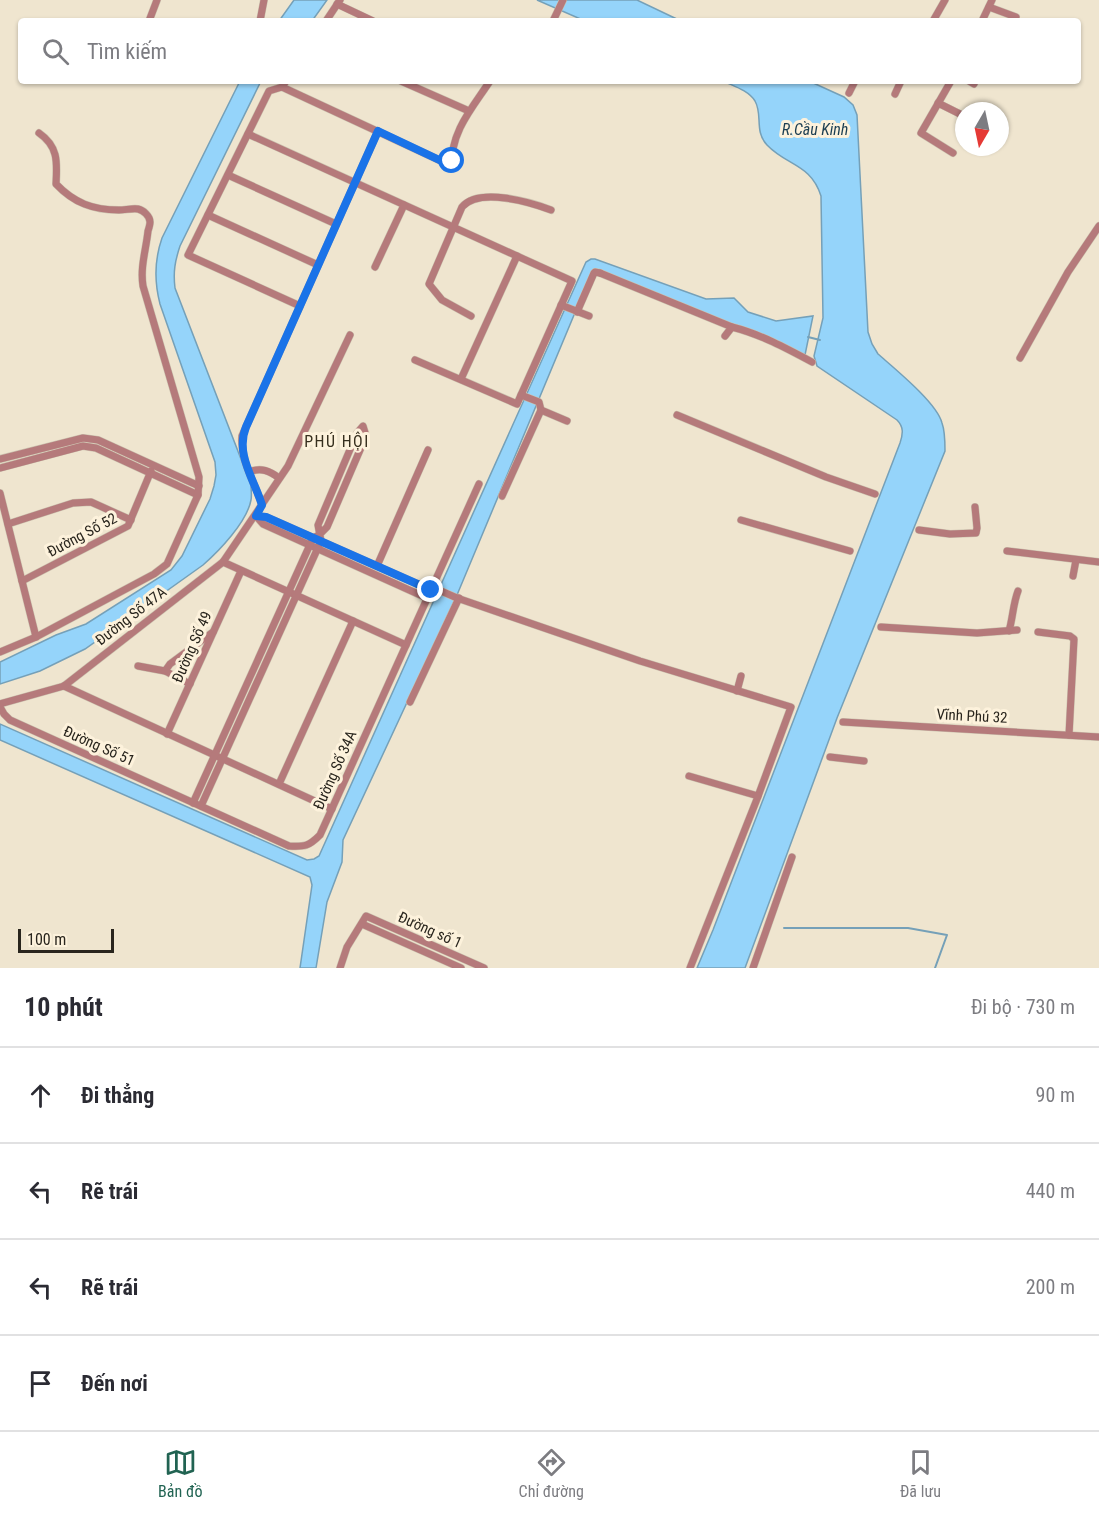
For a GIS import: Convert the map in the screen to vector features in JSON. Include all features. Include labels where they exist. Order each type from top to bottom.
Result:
[{"type":"street","points":[[150,18],[157,0]]},
{"type":"street","points":[[261,18],[264,0]]},
{"type":"street","points":[[554,18],[563,0]]},
{"type":"street","points":[[935,18],[945,0]]},
{"type":"street","points":[[328,18],[338,2],[367,18]]},
{"type":"street","points":[[984,18],[991,4],[1016,17]]},
{"type":"street","points":[[300,306],[188,255],[269,91],[284,84],[452,166],[462,121],[488,84]]},
{"type":"street","points":[[408,84],[469,111]]},
{"type":"street","points":[[849,93],[854,84]]},
{"type":"street","points":[[895,93],[900,84]]},
{"type":"street","points":[[949,84],[921,134],[953,153]]},
{"type":"street","points":[[938,103],[955,112]]},
{"type":"street","points":[[262,505],[241,448],[242,436],[378,131]]},
{"type":"street","points":[[0,652],[36,637],[154,574],[167,564],[198,495],[199,486],[196,466],[143,286],[143,263],[150,222],[148,215],[138,209],[116,210],[96,207],[77,202],[65,194],[56,184],[55,153],[44,136],[39,133]]},
{"type":"street","points":[[248,134],[572,281],[563,306],[517,404],[416,360]]},
{"type":"street","points":[[228,175],[336,224]]},
{"type":"street","points":[[471,316],[442,300],[429,284],[465,203],[489,196],[551,210]]},
{"type":"street","points":[[375,267],[404,205]]},
{"type":"street","points":[[208,215],[318,265]]},
{"type":"street","points":[[1020,358],[1068,272],[1099,226]]},
{"type":"street","points":[[461,379],[517,256]]},
{"type":"street","points":[[577,311],[594,273],[600,273],[759,336],[812,362]]},
{"type":"street","points":[[563,306],[589,316]]},
{"type":"street","points":[[725,336],[732,327]]},
{"type":"street","name":"Đường Số 47A","points":[[0,706],[64,686],[223,562],[288,466],[350,335]]},
{"type":"street","points":[[523,395],[567,422]]},
{"type":"street","points":[[502,496],[540,406]]},
{"type":"street","points":[[677,415],[826,477],[875,494]]},
{"type":"street","points":[[193,803],[310,546],[318,538],[327,527],[366,436],[363,426],[357,433],[318,525],[318,538],[317,549],[297,596],[201,806]]},
{"type":"street","points":[[0,459],[83,438],[98,440],[199,486]]},
{"type":"street","points":[[0,468],[83,446],[96,448],[198,495]]},
{"type":"street","points":[[377,566],[428,450]]},
{"type":"street","name":"Đường Số 52","points":[[22,581],[128,526],[154,465]]},
{"type":"street","points":[[249,472],[256,469],[270,471],[279,478]]},
{"type":"street","name":"Đường Số 34A","points":[[193,803],[289,846],[303,847],[312,843],[320,835],[427,598],[434,589],[479,484]]},
{"type":"street","points":[[0,493],[36,637]]},
{"type":"street","points":[[8,524],[73,503],[91,501],[131,520]]},
{"type":"street","points":[[919,530],[950,534],[976,533],[975,507]]},
{"type":"street","points":[[256,516],[266,517],[318,538],[377,566],[458,598],[639,661],[791,707],[690,968]]},
{"type":"street","points":[[256,516],[263,524],[427,598]]},
{"type":"street","points":[[741,520],[850,551]]},
{"type":"street","points":[[1007,551],[1099,562]]},
{"type":"street","points":[[1074,576],[1076,560]]},
{"type":"street","points":[[223,562],[406,645]]},
{"type":"street","name":"Đường Số 49","points":[[167,734],[241,571]]},
{"type":"street","points":[[1009,630],[1013,604],[1018,591]]},
{"type":"street","points":[[410,702],[458,598]]},
{"type":"street","points":[[279,784],[353,621]]},
{"type":"street","points":[[881,627],[977,633],[1017,630]]},
{"type":"street","points":[[165,671],[170,664],[214,632]]},
{"type":"street","points":[[1038,632],[1070,636],[1074,639],[1070,735]]},
{"type":"street","points":[[138,666],[165,671],[190,684]]},
{"type":"street","points":[[736,691],[741,676]]},
{"type":"street","points":[[64,686],[332,809]]},
{"type":"street","name":"Đường Số 51","points":[[0,706],[10,720],[193,803]]},
{"type":"street","name":"Vĩnh Phú 32","points":[[843,722],[1099,737]]},
{"type":"street","points":[[830,757],[864,761]]},
{"type":"street","points":[[689,776],[758,796]]},
{"type":"street","points":[[753,968],[792,857]]},
{"type":"street","name":"Đường số 1","points":[[461,968],[362,924],[366,916],[484,968]]},
{"type":"street","points":[[340,968],[347,947],[362,924]]},
{"type":"water","points":[[294,0],[327,0],[314,18],[281,18]]},
{"type":"water","points":[[537,0],[637,0],[675,18],[578,18]]},
{"type":"water","points":[[239,84],[260,84],[180,246],[174,277],[175,288],[251,485],[248,509],[232,535],[203,565],[85,649],[40,671],[0,684],[0,662],[56,635],[86,624],[171,570],[182,556],[210,499],[216,475],[215,462],[160,304],[156,263],[162,238]]},
{"type":"water","name":"R.Cầu Kinh","points":[[729,84],[816,84],[844,97],[853,105],[857,115],[868,332],[878,354],[915,387],[939,415],[944,429],[945,451],[837,718],[745,968],[697,968],[902,434],[901,425],[897,420],[817,366],[814,356],[823,318],[821,196],[817,185],[805,171],[775,152],[763,140],[755,101]]},
{"type":"water","points":[[591,259],[706,299],[734,298],[748,312],[776,321],[813,316],[805,355],[592,272],[457,595],[343,840],[342,862],[327,902],[316,968],[300,968],[312,885],[310,877],[0,740],[0,724],[307,860],[319,856],[586,262]]},
{"type":"waterway","points":[[808,337],[820,340]]},
{"type":"waterway","points":[[784,928],[908,928],[947,935],[935,968]]},
{"type":"district","name":"PHÚ HỘI","points":[[337,441]]},
{"type":"route","points":[[431,590],[266,517],[256,516],[262,505],[241,448],[242,436],[378,131],[452,166],[452,161]]}]
